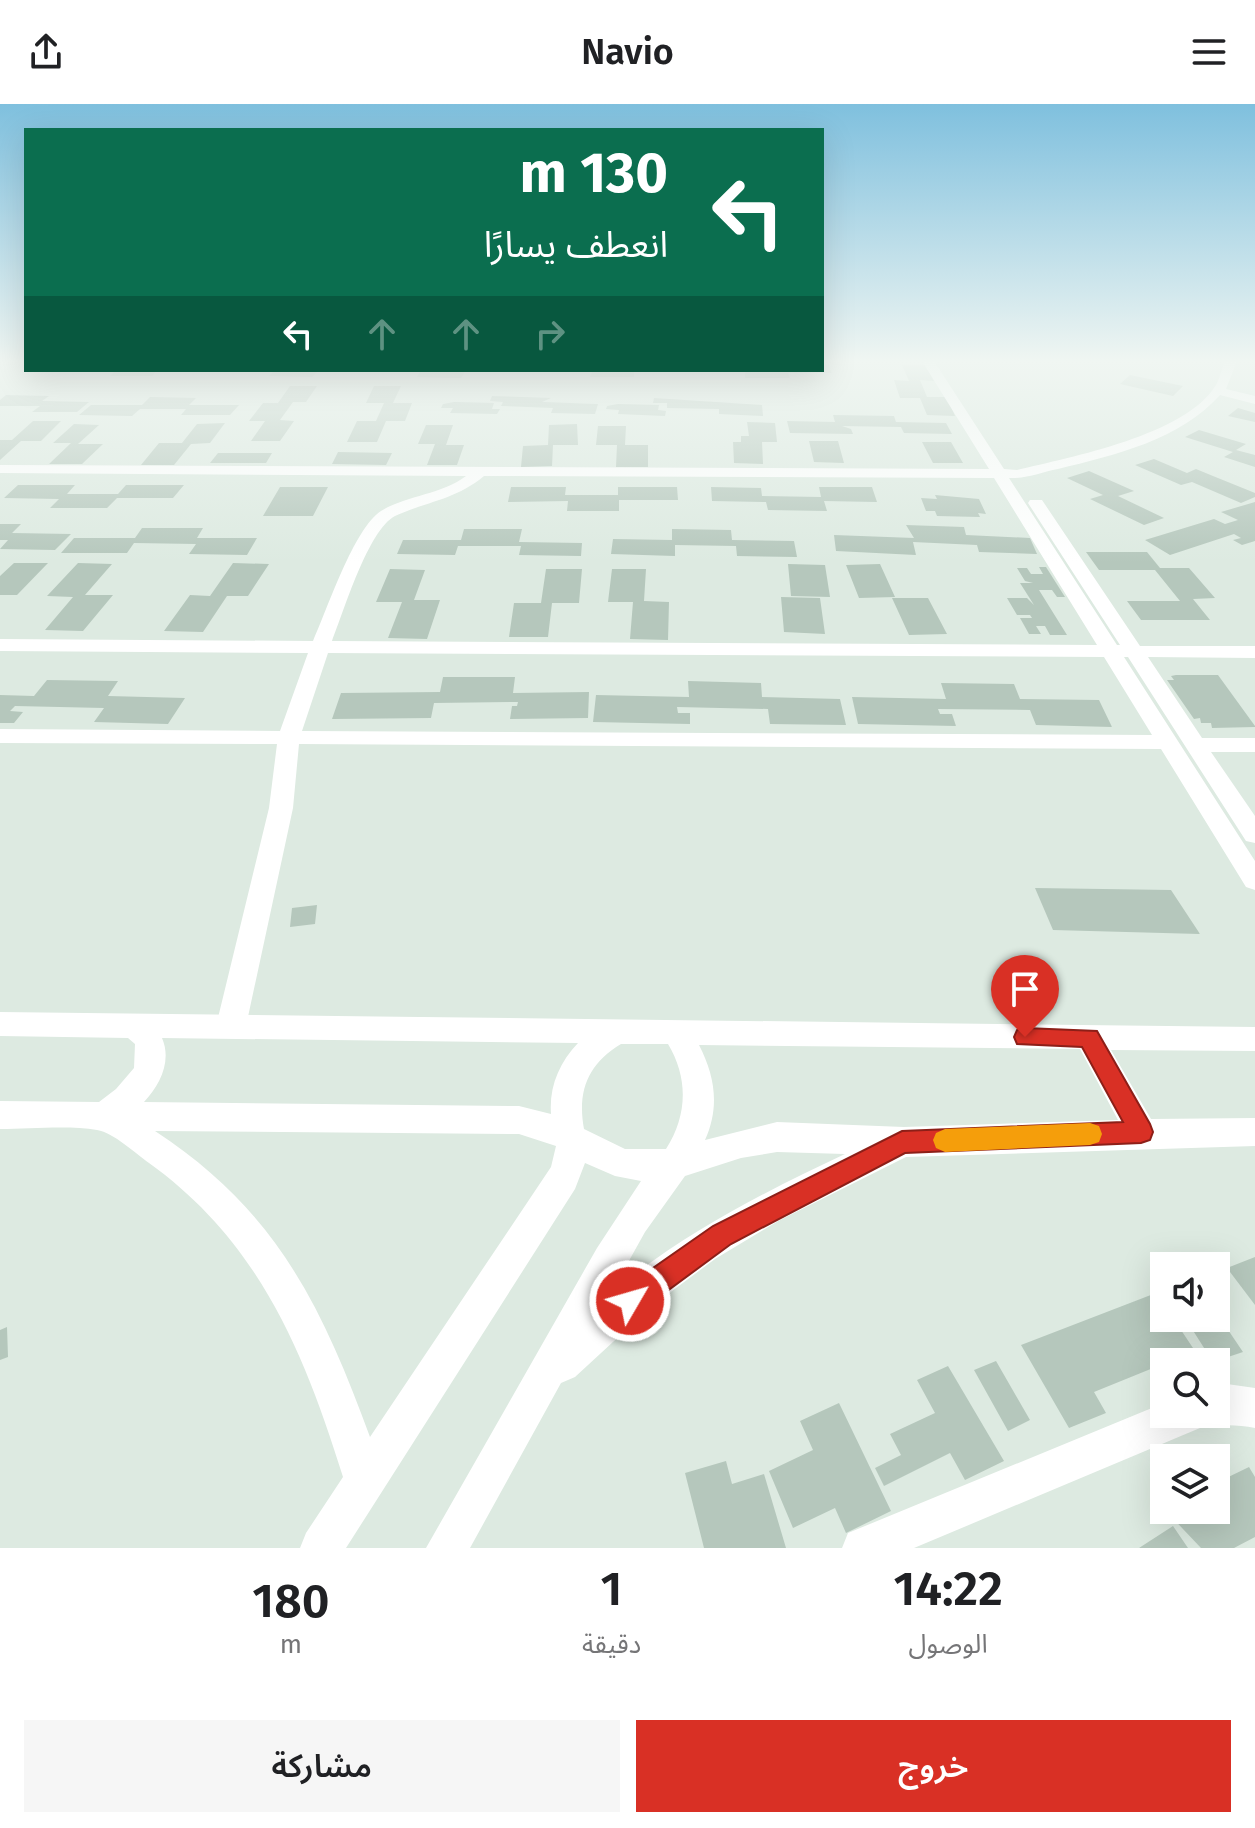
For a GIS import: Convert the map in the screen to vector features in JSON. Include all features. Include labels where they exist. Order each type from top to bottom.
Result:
[{"type":"street","points":[[976,428],[1135,651],[1255,835]]},
{"type":"street","points":[[982,428],[1110,651],[1255,881]]},
{"type":"street","points":[[0,469],[1008,474],[1084,458],[1167,428]]},
{"type":"street","points":[[231,1026],[281,808],[289,737],[320,647],[377,522],[399,508],[468,484],[480,472]]},
{"type":"street","points":[[0,645],[1255,652]]},
{"type":"street","points":[[0,736],[1167,742]]},
{"type":"street","points":[[1197,745],[1255,745]]},
{"type":"street","points":[[0,1024],[1255,1039]]},
{"type":"street","points":[[104,1116],[131,1097],[148,1073],[152,1049],[143,1031],[134,1025]]},
{"type":"street","points":[[321,1548],[563,1178],[572,1160],[574,1139],[565,1110],[569,1080],[587,1051],[616,1032]]},
{"type":"street","points":[[447,1548],[633,1220],[691,1135],[699,1104],[695,1065],[676,1032]]},
{"type":"street","points":[[1089,1038],[1141,1132]]},
{"type":"street","points":[[0,1115],[496,1119],[541,1125],[574,1139],[604,1157],[638,1166],[673,1164],[720,1147],[780,1137],[902,1142],[1141,1132],[1255,1132]]},
{"type":"street","points":[[104,1116],[159,1149],[210,1191],[256,1244],[298,1309],[335,1387],[365,1481]]},
{"type":"street","points":[[538,1389],[583,1342],[676,1265],[771,1207],[902,1142]]},
{"type":"street","points":[[1230,1404],[1255,1408]]},
{"type":"street","points":[[863,1548],[1152,1428]]},
{"type":"building","points":[[25,428],[54,428],[41,441],[21,441],[0,460],[0,440],[12,440]]},
{"type":"building","points":[[69,428],[95,428],[78,444],[103,444],[82,464],[49,464],[71,443],[53,443]]},
{"type":"building","points":[[194,428],[221,428],[210,443],[191,444],[174,465],[141,465],[159,443],[182,443]]},
{"type":"building","points":[[260,428],[289,428],[280,441],[251,441]]},
{"type":"building","points":[[353,428],[383,428],[377,442],[347,442]]},
{"type":"building","points":[[425,428],[452,428],[446,445],[464,445],[457,465],[427,465],[435,444],[418,444]]},
{"type":"building","points":[[549,428],[577,428],[578,445],[553,445],[552,466],[521,467],[523,446],[548,445]]},
{"type":"building","points":[[598,428],[626,428],[625,445],[648,445],[648,467],[616,467],[617,445],[596,445]]},
{"type":"building","points":[[748,428],[776,428],[777,442],[762,442],[763,464],[734,463],[733,442],[741,442],[741,436],[749,436]]},
{"type":"building","points":[[789,428],[849,428],[853,434],[790,433]]},
{"type":"building","points":[[902,428],[949,428],[952,434],[904,433]]},
{"type":"building","points":[[1199,430],[1246,444],[1236,450],[1255,455],[1255,467],[1224,457],[1233,452],[1185,437]]},
{"type":"building","points":[[809,441],[838,441],[844,463],[814,462]]},
{"type":"building","points":[[922,442],[951,442],[963,463],[933,463]]},
{"type":"building","points":[[338,452],[392,453],[386,465],[332,464]]},
{"type":"building","points":[[218,453],[272,453],[266,463],[210,463]]},
{"type":"building","points":[[1154,459],[1187,473],[1196,469],[1255,493],[1255,497],[1241,503],[1192,482],[1181,485],[1135,465]]},
{"type":"building","points":[[1089,471],[1134,491],[1118,496],[1164,518],[1144,525],[1090,499],[1103,495],[1067,478]]},
{"type":"building","points":[[18,485],[75,485],[67,494],[118,494],[126,485],[184,485],[173,498],[117,498],[107,508],[50,508],[59,499],[4,498]]},
{"type":"building","points":[[280,487],[328,487],[313,516],[263,516]]},
{"type":"building","points":[[511,487],[566,487],[565,495],[618,495],[618,487],[677,487],[678,500],[619,500],[619,511],[567,511],[568,501],[508,502]]},
{"type":"building","points":[[711,487],[761,488],[762,496],[821,497],[819,487],[872,487],[877,502],[824,501],[827,511],[768,510],[766,502],[712,501]]},
{"type":"building","points":[[935,495],[979,499],[986,514],[978,513],[980,517],[937,516],[935,511],[926,511],[921,498],[937,499]]},
{"type":"building","points":[[1255,502],[1255,541],[1242,545],[1233,540],[1241,538],[1234,534],[1170,555],[1145,540],[1214,519],[1225,524],[1238,520],[1221,512]]},
{"type":"building","points":[[0,524],[21,524],[12,533],[71,534],[55,550],[0,549],[8,540],[0,540]]},
{"type":"building","points":[[906,525],[964,527],[966,535],[1030,538],[1037,554],[979,552],[977,545],[913,542],[916,555],[836,551],[834,535],[914,538]]},
{"type":"building","points":[[142,528],[203,528],[197,538],[257,538],[247,555],[189,554],[196,544],[134,543],[127,553],[61,553],[74,538],[135,538]]},
{"type":"building","points":[[464,529],[522,529],[519,542],[582,543],[581,556],[519,555],[521,546],[458,546],[455,555],[397,554],[403,540],[461,540]]},
{"type":"building","points":[[672,529],[731,530],[732,540],[794,541],[797,557],[737,556],[736,546],[675,545],[675,556],[611,554],[613,539],[672,540]]},
{"type":"building","points":[[1086,552],[1147,552],[1160,568],[1189,568],[1215,598],[1193,599],[1210,620],[1141,620],[1127,601],[1180,601],[1155,570],[1099,570]]},
{"type":"building","points":[[14,563],[48,563],[17,595],[0,595],[0,576]]},
{"type":"building","points":[[78,563],[112,564],[85,595],[113,595],[83,631],[45,630],[73,597],[47,596]]},
{"type":"building","points":[[233,563],[269,564],[248,596],[227,596],[203,632],[164,631],[190,595],[210,596]]},
{"type":"building","points":[[788,564],[825,565],[830,597],[791,596]]},
{"type":"building","points":[[880,564],[895,597],[859,598],[846,565]]},
{"type":"building","points":[[1039,567],[1046,567],[1065,597],[1057,597],[1052,590],[1039,590],[1067,635],[1050,635],[1045,626],[1036,626],[1041,634],[1029,634],[1020,618],[1032,618],[1030,615],[1017,615],[1007,598],[1027,598],[1034,605],[1020,583],[1033,583],[1025,581],[1017,568],[1027,568],[1031,574],[1043,574]]},
{"type":"building","points":[[390,569],[425,570],[414,600],[440,600],[427,639],[388,638],[402,602],[376,602]]},
{"type":"building","points":[[546,569],[582,569],[579,603],[552,603],[548,637],[509,637],[514,603],[541,603]]},
{"type":"building","points":[[612,569],[646,569],[644,601],[669,602],[668,640],[630,639],[633,602],[608,602]]},
{"type":"building","points":[[781,597],[820,598],[825,634],[784,632]]},
{"type":"building","points":[[892,598],[928,598],[947,634],[909,635]]},
{"type":"building","points":[[1176,675],[1218,675],[1255,727],[1212,728],[1211,723],[1201,723],[1200,718],[1194,719],[1167,680],[1174,680],[1171,676]]},
{"type":"building","points":[[443,677],[515,677],[513,693],[589,692],[588,718],[510,719],[512,706],[517,706],[518,702],[434,703],[431,718],[332,719],[341,693],[440,692]]},
{"type":"building","points":[[47,680],[118,681],[108,696],[185,698],[168,724],[94,722],[104,708],[15,706],[10,711],[23,712],[14,723],[0,723],[0,695],[34,696]]},
{"type":"building","points":[[688,681],[761,683],[762,697],[840,699],[846,725],[770,724],[768,709],[677,707],[678,713],[690,713],[690,724],[593,722],[596,695],[689,697]]},
{"type":"building","points":[[941,683],[1014,684],[1020,699],[1099,700],[1112,727],[1036,725],[1030,710],[938,709],[940,714],[952,714],[956,726],[858,724],[852,697],[946,699]]},
{"type":"building","points":[[1035,888],[1171,890],[1200,934],[1053,930]]},
{"type":"building","points":[[317,905],[315,924],[290,927],[292,908]]},
{"type":"building","points":[[1255,1257],[1255,1305],[1230,1272],[1230,1267]]},
{"type":"building","points":[[1150,1295],[1150,1332],[1182,1332],[1193,1348],[1150,1348],[1150,1369],[1094,1392],[1106,1413],[1069,1428],[1021,1345]]},
{"type":"building","points":[[7,1327],[8,1357],[0,1360],[0,1330]]},
{"type":"building","points":[[1194,1332],[1230,1332],[1243,1352],[1230,1356],[1230,1348],[1204,1348]]},
{"type":"building","points":[[996,1361],[1030,1420],[1008,1431],[974,1370]]},
{"type":"building","points":[[948,1366],[1004,1461],[965,1480],[950,1453],[884,1486],[875,1468],[901,1455],[890,1434],[935,1413],[917,1380]]},
{"type":"building","points":[[839,1403],[891,1511],[846,1533],[835,1508],[793,1528],[769,1471],[813,1450],[800,1421]]},
{"type":"building","points":[[726,1461],[732,1484],[764,1474],[786,1548],[704,1548],[685,1473]]},
{"type":"building","points":[[1249,1467],[1255,1477],[1255,1537],[1234,1548],[1201,1548],[1178,1524],[1230,1524],[1230,1476]]},
{"type":"building","points":[[1173,1526],[1188,1548],[1139,1548]]},
{"type":"slow traffic","points":[[945,1140],[1090,1134]]},
{"type":"route","points":[[630,1301],[676,1265],[722,1235],[902,1142],[1141,1132],[1089,1038],[1025,1037]]}]
